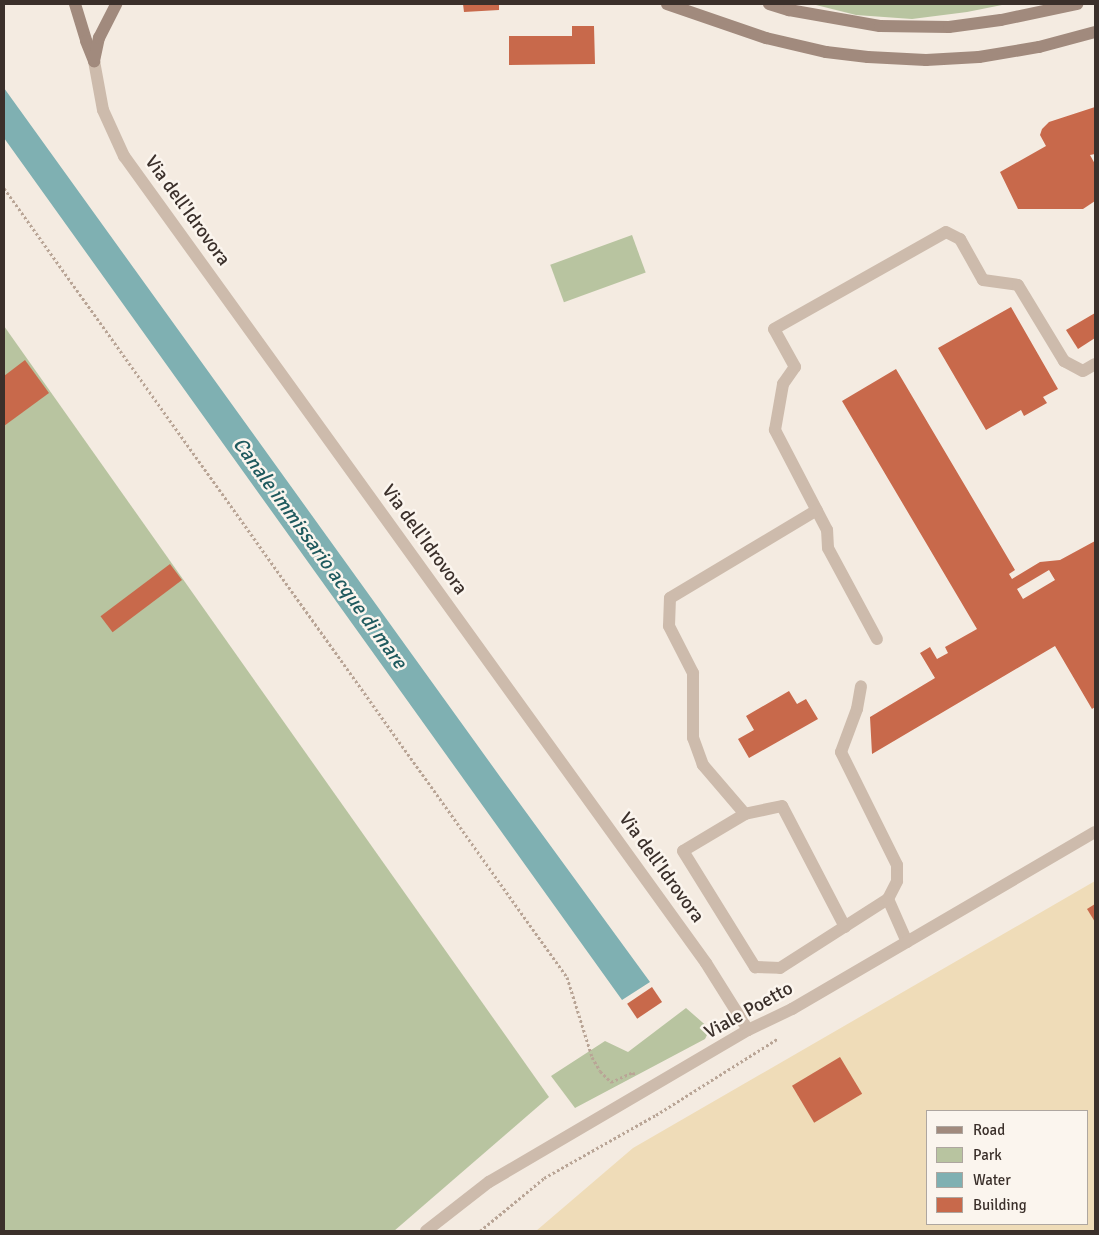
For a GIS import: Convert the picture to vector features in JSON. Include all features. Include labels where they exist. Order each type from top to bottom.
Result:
[{"type":"main road","name":"Via dell'Idrovora","points":[[75,4],[94,61]]},
{"type":"main road","name":"Via dell'Idrovora","points":[[94,61],[99,38],[116,4]]},
{"type":"main road","points":[[667,4],[766,38],[826,52],[868,57],[926,60],[979,57],[1039,47],[1095,32]]},
{"type":"main road","points":[[769,4],[789,10],[880,26],[949,27],[1001,20],[1077,4]]},
{"type":"street","name":"Via dell'Idrovora","points":[[94,61],[103,110],[124,156],[706,963],[748,1030]]},
{"type":"street","points":[[877,639],[828,548],[827,530],[775,430],[783,384],[795,367],[774,330],[946,232],[960,238],[983,280],[1018,285],[1064,361],[1083,371],[1095,364]]},
{"type":"street","points":[[745,814],[703,765],[693,738],[694,673],[669,626],[670,598],[817,510]]},
{"type":"street","points":[[844,927],[782,806],[745,814],[683,851],[755,967],[780,968],[888,899],[897,881],[897,865],[841,752],[858,709],[861,686]]},
{"type":"street","name":"Viale Poetto","points":[[426,1231],[489,1182],[644,1093],[748,1030],[792,1009],[1095,832]]},
{"type":"street","points":[[888,899],[907,942]]},
{"type":"path","points":[[4,188],[567,977],[592,1057],[600,1071],[611,1082],[633,1072],[644,1093]]},
{"type":"path","points":[[480,1231],[544,1178],[656,1115],[779,1038]]},
{"type":"green space","points":[[812,4],[1007,4],[967,12],[912,19],[856,15]]},
{"type":"green space","points":[[632,235],[646,273],[564,302],[550,265]]},
{"type":"green space","points":[[4,326],[549,1097],[394,1231],[4,1231]]},
{"type":"green space","points":[[686,1008],[710,1029],[705,1039],[575,1108],[551,1076],[605,1041],[628,1052]]},
{"type":"sand","points":[[1095,881],[1095,1231],[536,1231],[633,1148]]},
{"type":"water","name":"Canale immissario acque di mare","points":[[4,88],[650,982],[622,1000],[4,138]]},
{"type":"building","points":[[463,4],[499,4],[499,10],[464,12]]},
{"type":"building","points":[[572,26],[594,26],[595,64],[509,65],[509,36],[572,36]]},
{"type":"building","points":[[1095,107],[1095,154],[1090,155],[1095,164],[1095,201],[1083,209],[1018,209],[1000,172],[1046,146],[1040,135],[1042,129],[1049,122]]},
{"type":"building","points":[[1011,307],[1058,389],[1043,397],[1047,403],[1024,416],[1021,410],[986,430],[938,348]]},
{"type":"building","points":[[1095,313],[1095,338],[1078,349],[1066,330]]},
{"type":"building","points":[[25,360],[49,393],[4,426],[4,376]]},
{"type":"building","points":[[896,369],[1015,570],[1009,574],[1012,579],[1040,562],[1060,560],[1095,541],[1095,707],[1092,709],[1055,646],[872,754],[870,717],[935,678],[920,653],[930,647],[937,659],[948,653],[945,647],[977,629],[842,401]],"holes":[[[1049,570],[1055,580],[1023,599],[1017,589]]]},
{"type":"building","points":[[170,564],[182,580],[113,632],[101,616]]},
{"type":"building","points":[[789,691],[797,704],[806,699],[818,719],[749,758],[738,739],[754,730],[746,716]]},
{"type":"building","points":[[1095,904],[1095,922],[1087,909]]},
{"type":"building","points":[[652,987],[662,1002],[637,1019],[627,1004]]},
{"type":"building","points":[[840,1057],[862,1094],[814,1123],[792,1086]]}]
